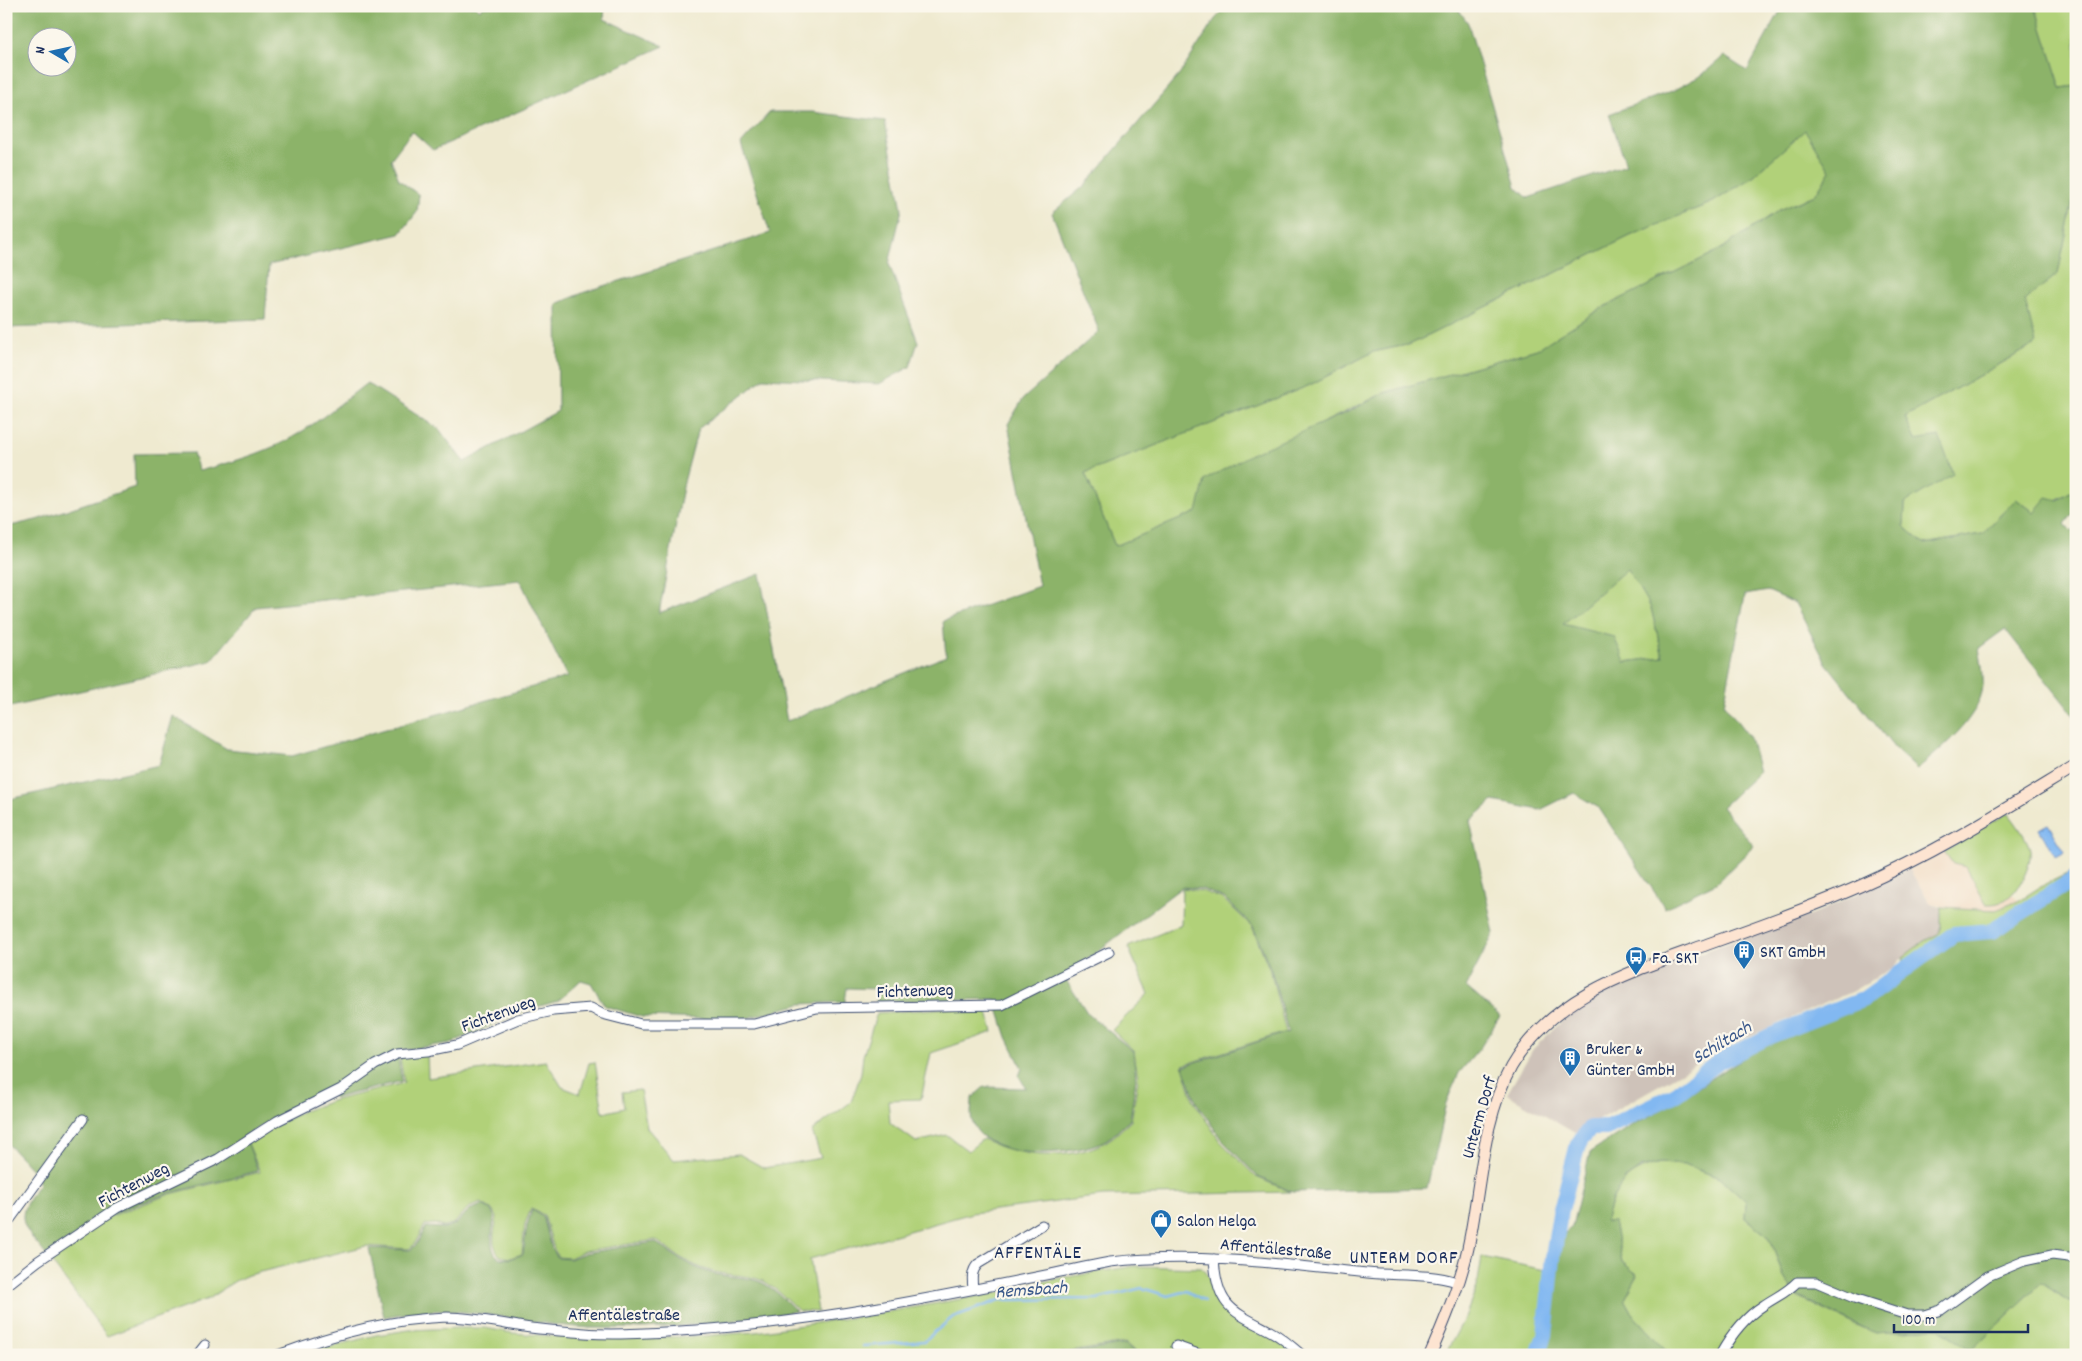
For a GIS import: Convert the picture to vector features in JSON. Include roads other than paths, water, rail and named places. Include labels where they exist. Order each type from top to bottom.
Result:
[{"type":"main road","name":"Unterm Dorf","points":[[1430,1355],[1457,1282],[1470,1240],[1484,1152],[1502,1084],[1526,1045],[1542,1027],[1564,1007],[1626,974],[1862,886],[1962,836],[2076,766]]},
{"type":"street","name":"Fichtenweg","points":[[6,1286],[38,1261],[117,1208],[218,1159],[277,1121],[341,1089],[375,1065],[397,1054],[428,1052],[458,1045],[518,1018],[553,1011],[591,1008],[602,1014],[641,1024],[754,1024],[817,1008],[1002,1005],[1109,952]]},
{"type":"street","points":[[6,1225],[83,1119]]},
{"type":"street","points":[[973,1289],[972,1278],[974,1268],[978,1264],[1042,1225]]},
{"type":"street","points":[[1720,1355],[1730,1336],[1749,1317],[1764,1305],[1784,1294],[1797,1282],[1816,1282],[1854,1298],[1907,1314],[1925,1315],[1941,1310],[1988,1276],[2024,1262],[2052,1255],[2076,1258]]},
{"type":"street","name":"Affentälestraße","points":[[278,1355],[341,1333],[399,1320],[449,1317],[481,1319],[519,1326],[588,1334],[698,1330],[819,1316],[1126,1260],[1150,1258],[1214,1259],[1446,1278],[1457,1282]]},
{"type":"street","points":[[1214,1259],[1215,1278],[1228,1305],[1241,1317],[1272,1332],[1302,1355]]},
{"type":"street","points":[[196,1355],[205,1345]]},
{"type":"street","points":[[1176,1346],[1201,1355]]},
{"type":"water","points":[[2048,824],[2065,852],[2056,857],[2039,829]]},
{"type":"waterway","name":"Schiltach","points":[[1538,1355],[1545,1335],[1553,1257],[1560,1214],[1578,1144],[1590,1128],[1606,1128],[1676,1094],[1720,1061],[1770,1036],[1864,999],[1954,934],[1992,931],[2076,878]]},
{"type":"waterway","name":"Remsbach","points":[[863,1346],[924,1341],[953,1317],[1000,1300],[1097,1299],[1142,1288],[1168,1296],[1187,1291],[1205,1301]]},
{"type":"place","name":"SKT GmbH","points":[[1744,970]]},
{"type":"place","name":"Fa. SKT","points":[[1636,976]]},
{"type":"place","name":"Bruker & Günter GmbH","points":[[1570,1077]]},
{"type":"place","name":"Salon Helga","points":[[1161,1239]]},
{"type":"district","name":"AFFENTÄLE","points":[[1038,1251]]},
{"type":"district","name":"UNTERM DORF","points":[[1404,1256]]}]
